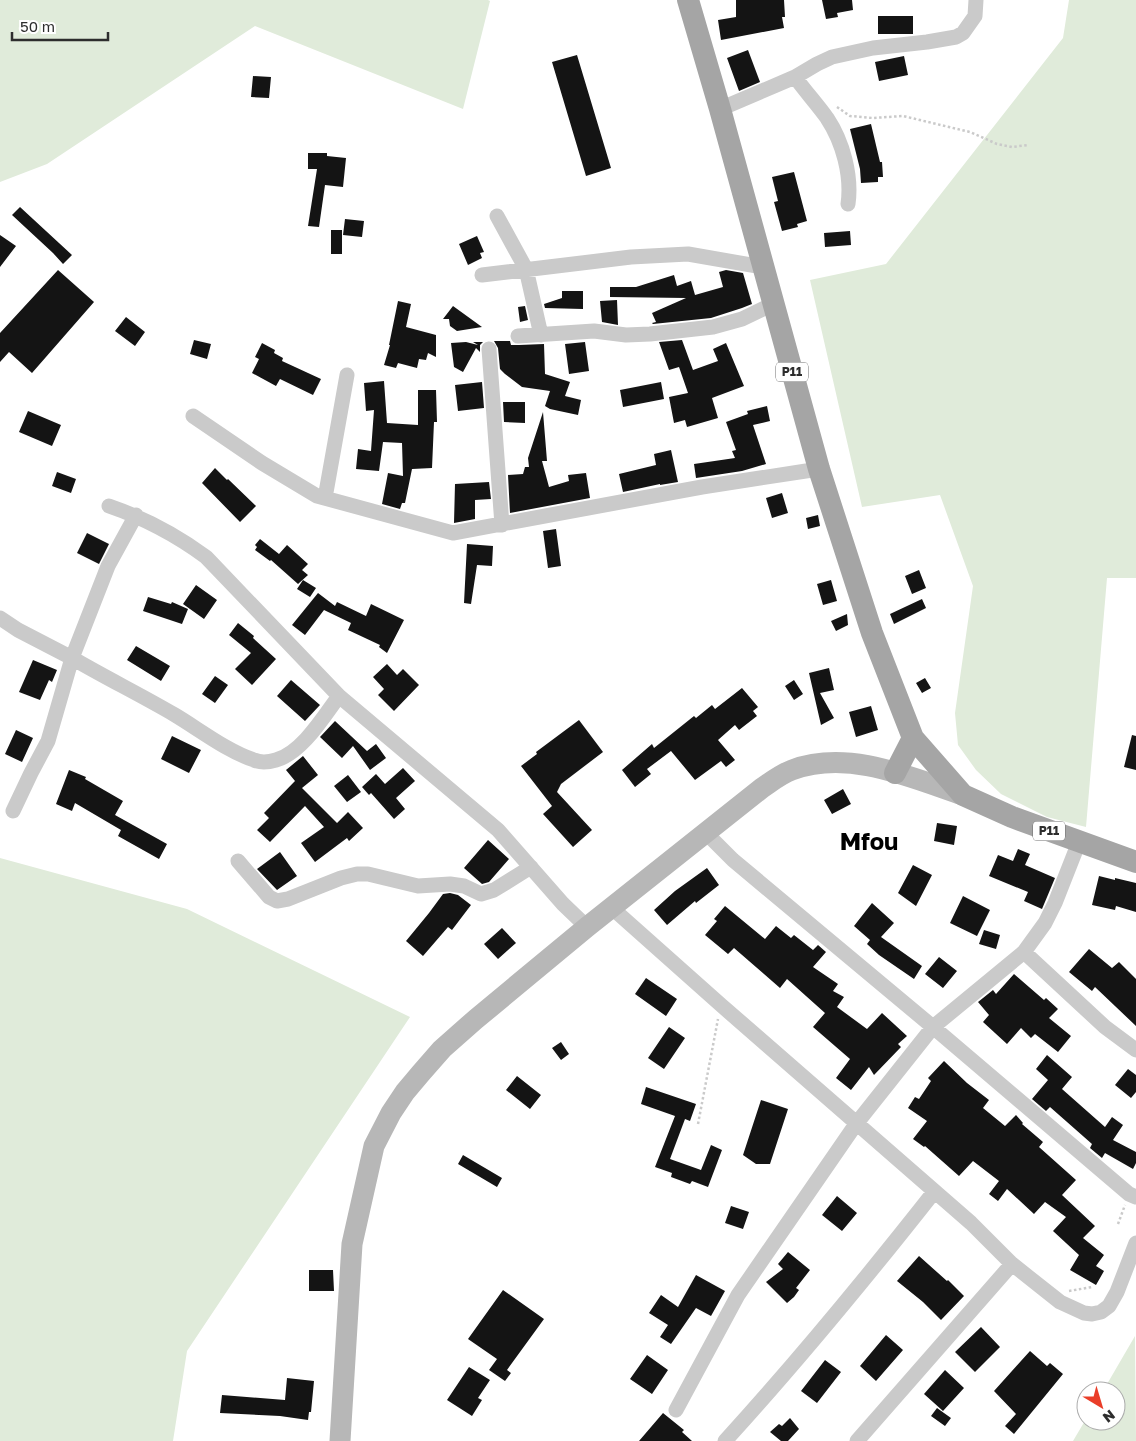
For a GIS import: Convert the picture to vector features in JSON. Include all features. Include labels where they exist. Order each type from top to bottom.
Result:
[{"type":"main road","name":"P11","points":[[688,0],[819,469],[872,633],[914,738],[963,795],[1012,817],[1136,862]]},
{"type":"main road","points":[[895,772],[914,738]]},
{"type":"main road","points":[[340,1441],[352,1244],[374,1146],[391,1113],[405,1092],[442,1049],[587,928],[762,788],[790,771],[816,763],[848,763],[895,772],[963,795]]},
{"type":"street","points":[[720,109],[795,78],[817,64],[849,52],[956,37],[964,33],[975,16],[976,0]]},
{"type":"street","points":[[795,78],[827,118],[835,132],[848,176],[850,192],[848,204]]},
{"type":"street","points":[[497,216],[526,269],[541,335]]},
{"type":"street","points":[[482,275],[630,257],[688,254],[763,267]]},
{"type":"street","points":[[518,336],[594,331],[626,335],[650,334],[713,327],[742,320],[774,304]]},
{"type":"street","points":[[489,349],[502,525]]},
{"type":"street","points":[[325,498],[347,375]]},
{"type":"street","points":[[193,416],[262,463],[301,487],[325,498],[453,533],[702,487],[819,469]]},
{"type":"street","points":[[110,506],[136,515],[183,540],[206,557],[339,696],[498,830],[563,904],[587,928]]},
{"type":"street","points":[[14,811],[48,741],[72,658],[108,566],[136,515]]},
{"type":"street","points":[[0,618],[18,630],[156,704],[230,749],[255,761],[276,760],[297,747],[339,696]]},
{"type":"street","points":[[706,834],[733,860],[1132,1196]]},
{"type":"street","points":[[676,1410],[738,1295],[856,1124],[933,1027],[1024,952],[1045,923],[1056,903],[1079,842]]},
{"type":"street","points":[[238,861],[269,897],[277,901],[288,899],[341,878],[357,874],[368,874],[418,886],[450,884],[464,886],[481,894],[494,890],[531,867]]},
{"type":"street","points":[[612,908],[971,1223],[1012,1264],[1060,1302],[1084,1313],[1092,1314],[1101,1312],[1109,1306],[1136,1243]]},
{"type":"street","points":[[1024,952],[1105,1027],[1136,1050]]},
{"type":"street","points":[[725,1441],[764,1398],[870,1272],[934,1192]]},
{"type":"street","points":[[857,1441],[1012,1264]]},
{"type":"path","points":[[834,105],[850,116],[874,118],[903,116],[970,132],[997,144],[1012,147],[1028,145]]},
{"type":"path","points":[[698,1124],[721,1005]]},
{"type":"path","points":[[1118,1224],[1132,1196]]},
{"type":"green space","points":[[0,0],[490,1],[463,109],[255,26],[47,164],[0,182]]},
{"type":"green space","points":[[1069,0],[1136,0],[1136,578],[1107,578],[1086,827],[1047,817],[1001,794],[976,770],[958,745],[955,713],[973,586],[940,495],[862,507],[810,280],[886,264],[1063,38]]},
{"type":"green space","points":[[0,858],[187,909],[410,1017],[187,1351],[173,1441],[0,1441]]},
{"type":"green space","points":[[1135,1336],[1136,1441],[1073,1441],[1079,1431],[1126,1431],[1126,1381],[1109,1381]]},
{"type":"building","points":[[736,0],[784,0],[785,17],[782,17],[784,28],[721,40],[718,20],[736,17]]},
{"type":"building","points":[[822,0],[852,0],[853,10],[837,13],[838,17],[826,19]]},
{"type":"building","points":[[878,16],[913,16],[913,34],[878,34]]},
{"type":"building","points":[[748,50],[760,82],[739,91],[727,58]]},
{"type":"building","points":[[577,55],[611,168],[586,176],[552,62]]},
{"type":"building","points":[[904,56],[908,75],[879,81],[875,62]]},
{"type":"building","points":[[253,76],[271,77],[269,98],[251,97]]},
{"type":"building","points":[[871,124],[880,162],[882,162],[883,177],[878,177],[878,182],[861,183],[860,169],[850,129]]},
{"type":"building","points":[[308,153],[327,153],[327,156],[346,158],[343,187],[325,185],[319,227],[308,226],[317,169],[308,169]]},
{"type":"building","points":[[794,172],[807,221],[797,224],[798,227],[782,231],[774,202],[778,201],[772,177]]},
{"type":"building","points":[[20,207],[72,255],[63,264],[12,215]]},
{"type":"building","points":[[345,219],[364,221],[362,237],[343,235]]},
{"type":"building","points":[[331,230],[342,230],[342,254],[331,254]]},
{"type":"building","points":[[850,231],[851,245],[825,247],[824,233]]},
{"type":"building","points":[[0,235],[16,246],[0,267]]},
{"type":"building","points":[[477,236],[484,252],[480,253],[482,258],[468,265],[459,244]]},
{"type":"building","points":[[58,270],[94,302],[32,373],[9,352],[0,362],[0,333]]},
{"type":"building","points":[[726,270],[743,273],[752,304],[711,318],[653,324],[656,322],[652,313],[686,298],[610,297],[610,287],[636,287],[674,275],[677,286],[691,281],[695,295],[723,287],[719,272]]},
{"type":"building","points":[[562,291],[583,291],[583,309],[545,308],[544,304],[562,298]]},
{"type":"building","points":[[617,300],[618,325],[602,322],[600,301]]},
{"type":"building","points":[[398,301],[411,304],[406,327],[436,335],[436,357],[428,353],[426,360],[419,359],[417,368],[398,363],[396,368],[384,365],[390,345]]},
{"type":"building","points":[[453,306],[482,327],[457,331],[450,326],[449,319],[443,319]]},
{"type":"building","points":[[525,306],[528,320],[520,322],[518,307]]},
{"type":"building","points":[[126,317],[145,332],[135,346],[115,331]]},
{"type":"building","points":[[194,340],[211,344],[207,359],[190,354]]},
{"type":"building","points":[[682,340],[693,370],[718,361],[713,349],[726,343],[744,386],[712,398],[718,418],[687,427],[685,420],[674,423],[669,397],[688,393],[679,367],[669,370],[659,342]]},
{"type":"building","points":[[494,341],[510,341],[511,345],[544,344],[545,374],[570,382],[565,396],[581,400],[578,415],[550,409],[545,406],[550,391],[522,387],[505,374],[500,369],[498,348]]},
{"type":"building","points":[[466,342],[478,345],[473,342],[483,342],[480,345],[480,352],[476,348],[463,372],[454,367],[451,343]]},
{"type":"building","points":[[585,342],[589,371],[569,374],[565,344]]},
{"type":"building","points":[[262,343],[275,350],[274,353],[283,358],[282,361],[321,379],[313,395],[280,379],[276,386],[252,373],[259,359],[255,357]]},
{"type":"building","points":[[384,381],[387,423],[418,425],[418,390],[436,390],[437,422],[434,422],[432,468],[412,469],[405,503],[402,503],[400,509],[382,504],[388,473],[403,476],[402,443],[383,442],[379,471],[356,469],[358,449],[371,451],[374,410],[366,411],[364,383]]},
{"type":"building","points":[[482,382],[484,408],[458,411],[455,385]]},
{"type":"building","points":[[661,382],[664,399],[623,407],[620,390]]},
{"type":"building","points":[[503,402],[525,402],[525,423],[504,422]]},
{"type":"building","points":[[767,406],[770,421],[753,425],[766,464],[742,471],[696,478],[694,464],[735,458],[732,451],[736,450],[726,422],[748,414],[747,411]]},
{"type":"building","points":[[28,411],[61,425],[52,446],[19,432]]},
{"type":"building","points":[[543,412],[547,461],[542,461],[549,487],[569,481],[568,475],[586,473],[590,498],[510,513],[508,475],[523,474],[525,467],[529,467],[528,458]]},
{"type":"building","points":[[671,450],[678,482],[623,492],[619,474],[656,465],[654,454]]},
{"type":"building","points":[[215,468],[256,506],[240,522],[202,483]]},
{"type":"building","points":[[57,472],[76,479],[71,493],[52,486]]},
{"type":"building","points":[[489,482],[491,499],[475,500],[475,519],[454,523],[455,484]]},
{"type":"building","points":[[782,493],[788,513],[772,518],[766,498]]},
{"type":"building","points":[[818,515],[820,526],[808,529],[806,518]]},
{"type":"building","points":[[556,529],[561,566],[548,568],[543,531]]},
{"type":"building","points":[[87,533],[109,544],[99,564],[77,553]]},
{"type":"building","points":[[260,539],[279,554],[287,545],[308,564],[302,570],[308,575],[298,584],[271,560],[255,550],[257,547],[255,545]]},
{"type":"building","points":[[467,544],[493,546],[492,566],[477,565],[471,604],[464,603]]},
{"type":"building","points":[[919,570],[926,588],[912,594],[905,576]]},
{"type":"building","points":[[303,580],[316,588],[310,597],[297,589]]},
{"type":"building","points":[[831,580],[837,601],[823,605],[817,584]]},
{"type":"building","points":[[196,585],[217,600],[204,619],[183,604]]},
{"type":"building","points":[[318,593],[335,606],[337,602],[366,616],[371,604],[404,620],[387,653],[379,647],[380,645],[348,630],[351,623],[324,610],[305,635],[292,625]]},
{"type":"building","points":[[148,597],[171,604],[172,602],[188,609],[182,624],[143,611]]},
{"type":"building","points":[[922,599],[926,608],[894,624],[890,614]]},
{"type":"building","points":[[847,614],[848,625],[836,631],[831,621]]},
{"type":"building","points":[[238,623],[254,636],[253,638],[276,659],[252,685],[235,669],[251,653],[229,635]]},
{"type":"building","points":[[136,646],[170,666],[161,681],[127,660]]},
{"type":"building","points":[[33,660],[57,670],[52,682],[49,680],[40,700],[19,692]]},
{"type":"building","points":[[387,664],[397,675],[403,669],[419,685],[394,711],[378,695],[384,689],[373,677]]},
{"type":"building","points":[[829,668],[834,690],[820,693],[834,718],[821,725],[809,673]]},
{"type":"building","points":[[215,676],[228,685],[215,703],[202,694]]},
{"type":"building","points":[[925,678],[931,688],[922,693],[916,683]]},
{"type":"building","points":[[291,680],[320,705],[305,721],[277,696]]},
{"type":"building","points":[[794,680],[803,694],[794,700],[785,686]]},
{"type":"building","points":[[742,688],[758,707],[753,711],[757,716],[739,730],[735,725],[718,740],[735,760],[726,767],[721,761],[695,780],[671,751],[647,769],[651,774],[635,787],[622,770],[652,744],[654,748],[694,716],[696,718],[712,705],[715,709]]},
{"type":"building","points":[[871,706],[878,730],[856,737],[849,712]]},
{"type":"building","points":[[579,720],[603,752],[561,784],[557,792],[592,830],[573,847],[543,814],[552,806],[521,766],[537,754],[536,752]]},
{"type":"building","points":[[335,721],[367,751],[376,744],[386,758],[370,770],[353,746],[342,758],[320,737]]},
{"type":"building","points":[[16,730],[33,738],[22,762],[5,754]]},
{"type":"building","points":[[1132,735],[1136,736],[1136,770],[1124,767]]},
{"type":"building","points":[[172,736],[201,750],[189,773],[161,759]]},
{"type":"building","points":[[303,756],[318,775],[302,788],[337,823],[348,812],[363,828],[349,841],[347,838],[315,862],[301,843],[324,827],[305,806],[270,842],[257,830],[269,818],[264,813],[295,781],[286,770]]},
{"type":"building","points":[[403,768],[415,781],[396,798],[405,809],[394,819],[371,793],[369,795],[362,787],[376,774],[385,784]]},
{"type":"building","points":[[69,770],[86,777],[85,779],[123,801],[115,815],[167,844],[159,859],[118,836],[121,830],[75,803],[72,811],[56,804]]},
{"type":"building","points":[[348,775],[361,792],[347,802],[334,786]]},
{"type":"building","points":[[843,789],[851,804],[832,814],[824,800]]},
{"type":"building","points":[[937,823],[957,826],[954,845],[934,841]]},
{"type":"building","points":[[488,840],[509,859],[489,882],[482,884],[464,868]]},
{"type":"building","points":[[1018,849],[1030,854],[1025,865],[1055,878],[1042,909],[1024,901],[1028,892],[989,876],[998,855],[1013,861]]},
{"type":"building","points":[[280,852],[297,876],[277,890],[257,869]]},
{"type":"building","points":[[913,865],[932,875],[916,906],[898,893]]},
{"type":"building","points":[[707,868],[719,885],[696,903],[695,901],[667,925],[654,910],[675,891]]},
{"type":"building","points":[[1099,876],[1136,883],[1136,912],[1116,906],[1115,910],[1092,905]]},
{"type":"building","points":[[443,894],[458,895],[471,905],[452,930],[448,927],[423,956],[406,941]]},
{"type":"building","points":[[963,896],[990,910],[977,936],[950,923]]},
{"type":"building","points":[[872,903],[894,923],[881,937],[922,966],[914,979],[879,955],[867,944],[870,940],[854,926]]},
{"type":"building","points":[[725,906],[765,939],[776,926],[791,938],[794,935],[813,950],[818,945],[826,952],[813,967],[838,984],[833,991],[844,997],[837,1007],[867,1029],[882,1013],[907,1036],[898,1044],[901,1047],[874,1075],[869,1067],[851,1090],[836,1078],[850,1059],[813,1027],[825,1013],[787,979],[780,988],[734,948],[728,954],[705,935],[717,921],[714,919]]},
{"type":"building","points":[[502,928],[516,943],[498,959],[484,944]]},
{"type":"building","points":[[984,930],[1000,935],[996,949],[979,944]]},
{"type":"building","points":[[1089,949],[1112,968],[1119,962],[1136,979],[1136,1026],[1095,987],[1092,991],[1069,972]]},
{"type":"building","points":[[939,957],[957,971],[943,988],[925,974]]},
{"type":"building","points":[[1014,974],[1044,1000],[1046,998],[1058,1009],[1049,1018],[1071,1036],[1058,1052],[1035,1034],[1031,1038],[1021,1028],[1007,1044],[983,1022],[989,1015],[978,1002],[993,990],[996,994]]},
{"type":"building","points":[[646,978],[677,999],[666,1016],[635,994]]},
{"type":"building","points":[[669,1027],[685,1038],[664,1069],[648,1058]]},
{"type":"building","points":[[561,1042],[569,1054],[561,1060],[552,1048]]},
{"type":"building","points":[[1047,1055],[1072,1077],[1062,1089],[1105,1127],[1112,1117],[1123,1125],[1113,1140],[1136,1152],[1136,1163],[1133,1169],[1105,1153],[1102,1158],[1090,1148],[1092,1144],[1050,1107],[1046,1111],[1032,1099],[1048,1080],[1036,1069]]},
{"type":"building","points":[[944,1061],[967,1083],[989,1100],[983,1108],[1005,1126],[1016,1115],[1022,1124],[1043,1142],[1039,1147],[1076,1180],[1062,1195],[1095,1226],[1083,1238],[1104,1255],[1096,1266],[1104,1271],[1096,1285],[1070,1270],[1079,1255],[1053,1231],[1066,1217],[1045,1202],[1034,1214],[1007,1189],[998,1201],[989,1194],[999,1181],[973,1161],[959,1176],[925,1146],[913,1139],[927,1121],[908,1108],[915,1097],[919,1099],[931,1081],[928,1078]]},
{"type":"building","points":[[1128,1069],[1136,1075],[1136,1092],[1131,1098],[1115,1085]]},
{"type":"building","points":[[517,1076],[541,1095],[530,1109],[506,1090]]},
{"type":"building","points":[[646,1087],[696,1104],[690,1121],[685,1119],[670,1159],[701,1170],[711,1145],[722,1150],[708,1187],[692,1181],[690,1184],[671,1177],[672,1173],[655,1167],[675,1116],[641,1104]]},
{"type":"building","points":[[761,1100],[788,1109],[770,1164],[756,1164],[743,1155]]},
{"type":"building","points":[[463,1155],[502,1178],[497,1187],[458,1164]]},
{"type":"building","points":[[837,1196],[857,1213],[842,1231],[822,1215]]},
{"type":"building","points":[[731,1206],[749,1212],[743,1229],[725,1223]]},
{"type":"building","points":[[788,1252],[810,1270],[796,1288],[799,1290],[787,1303],[766,1282],[783,1269],[778,1264]]},
{"type":"building","points":[[919,1256],[964,1296],[941,1320],[923,1302],[897,1281]]},
{"type":"building","points":[[309,1270],[333,1270],[334,1291],[309,1291]]},
{"type":"building","points":[[696,1275],[725,1291],[711,1316],[696,1308],[671,1344],[660,1337],[668,1325],[649,1313],[661,1295],[678,1307]]},
{"type":"building","points":[[503,1290],[544,1319],[507,1370],[511,1373],[505,1381],[489,1370],[497,1359],[468,1339]]},
{"type":"building","points":[[981,1327],[1000,1347],[975,1372],[955,1352]]},
{"type":"building","points":[[886,1335],[903,1350],[876,1381],[860,1366]]},
{"type":"building","points":[[1030,1351],[1047,1366],[1050,1363],[1063,1374],[1014,1434],[1005,1426],[1016,1414],[994,1391]]},
{"type":"building","points":[[647,1355],[668,1370],[652,1394],[630,1379]]},
{"type":"building","points":[[825,1360],[841,1372],[817,1403],[801,1391]]},
{"type":"building","points":[[469,1367],[490,1380],[478,1398],[482,1400],[472,1416],[447,1400]]},
{"type":"building","points":[[945,1370],[964,1388],[943,1411],[924,1394]]},
{"type":"building","points":[[287,1378],[314,1381],[311,1412],[309,1412],[308,1420],[280,1416],[220,1413],[222,1395],[285,1400]]},
{"type":"building","points":[[937,1408],[951,1418],[945,1426],[931,1416]]},
{"type":"building","points":[[663,1413],[684,1430],[682,1432],[692,1441],[639,1441]]},
{"type":"building","points":[[790,1418],[799,1429],[788,1441],[781,1441],[770,1432],[779,1424],[782,1426]]},
{"type":"district","name":"Mfou","points":[[869,842]]}]
